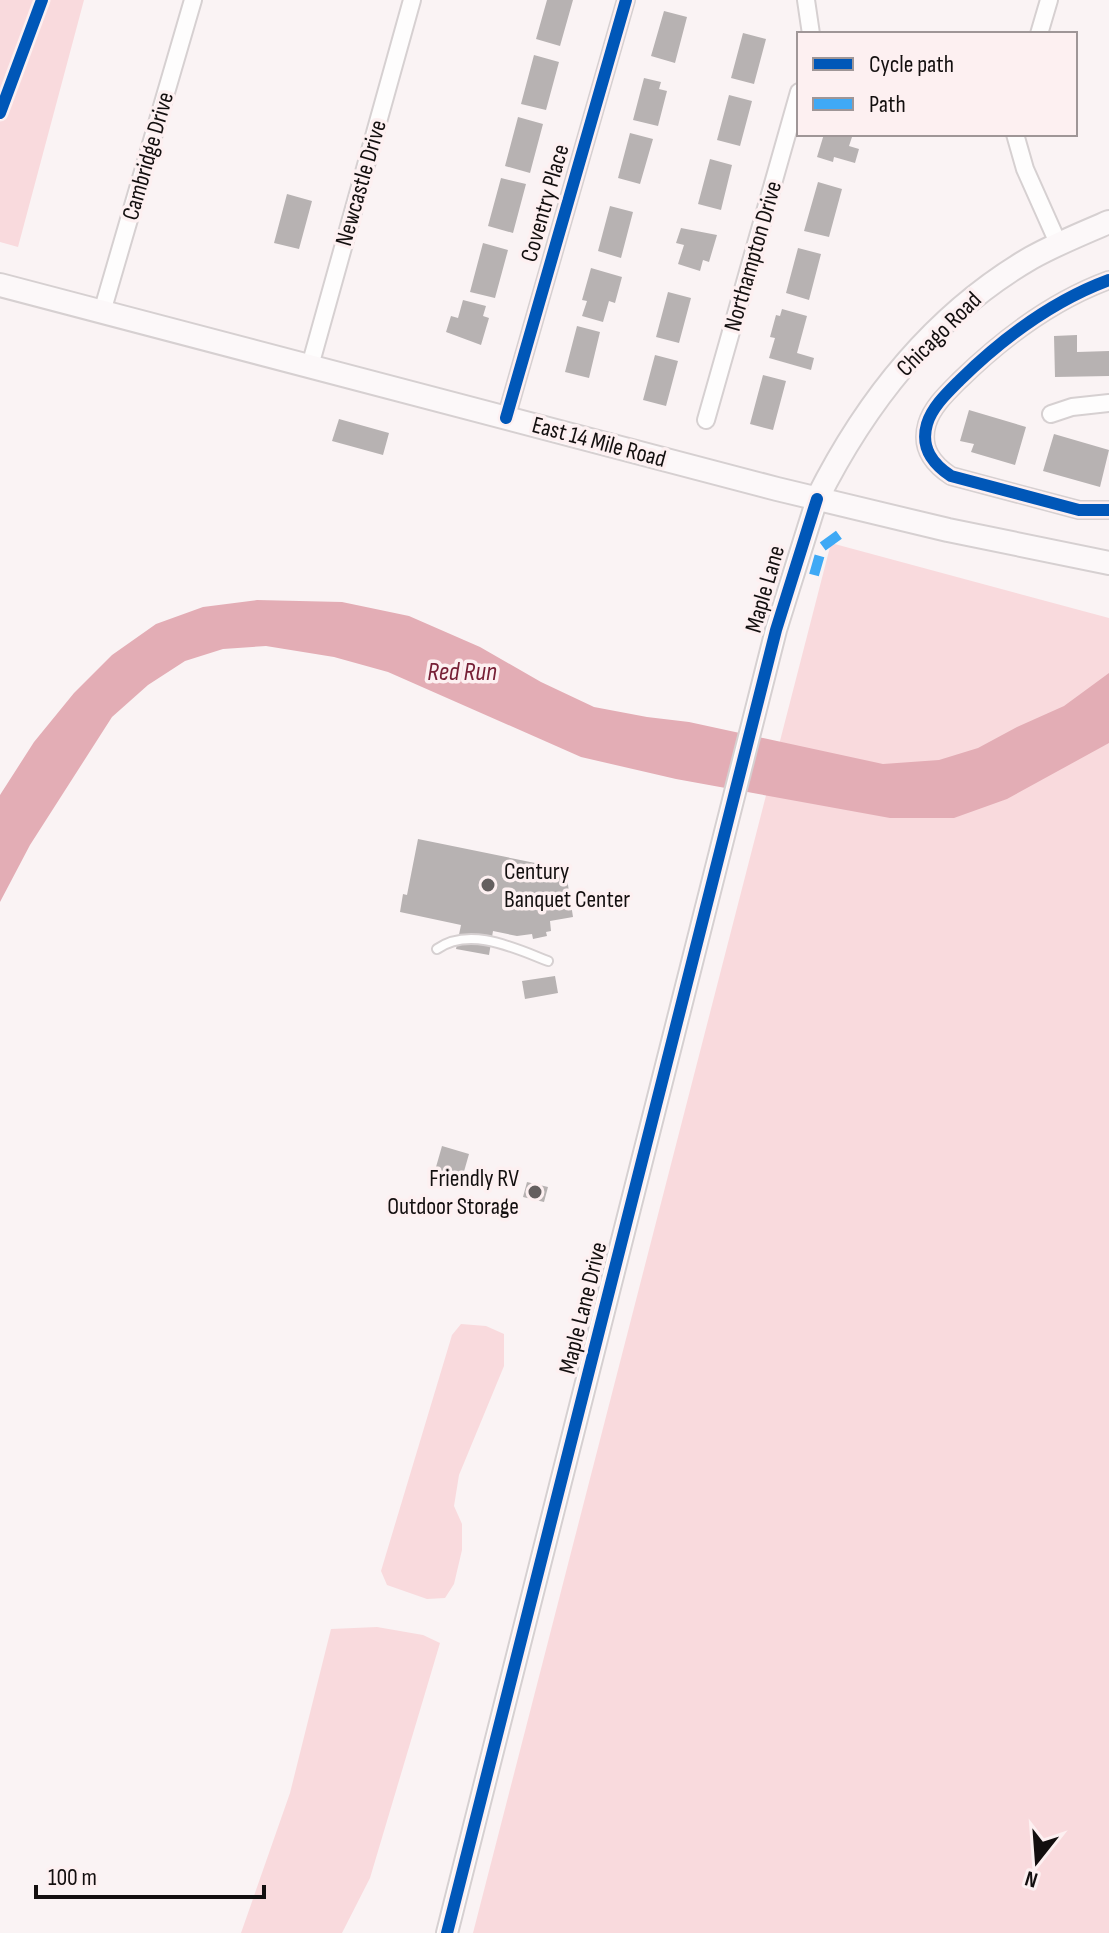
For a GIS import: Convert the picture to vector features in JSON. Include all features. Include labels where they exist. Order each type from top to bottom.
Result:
[{"type":"main road","name":"Chicago Road","points":[[817,499],[833,467],[877,400],[922,344],[982,290],[1058,243],[1109,222]]},
{"type":"main road","name":"East 14 Mile Road","points":[[0,285],[817,499],[1109,563]]},
{"type":"street","name":"Cambridge Drive","points":[[102,312],[193,0]]},
{"type":"street","name":"Newcastle Drive","points":[[310,366],[412,0]]},
{"type":"street","name":"Coventry Place","points":[[506,418],[626,0]]},
{"type":"street","points":[[806,0],[811,32]]},
{"type":"street","points":[[1040,32],[1049,0]]},
{"type":"street","name":"Northampton Drive","points":[[706,420],[797,99]]},
{"type":"street","points":[[1016,136],[1025,169],[1058,243]]},
{"type":"street","points":[[1109,280],[1033,319],[1002,342],[937,405],[927,423],[925,435],[934,464],[951,476],[1079,510],[1109,510]]},
{"type":"street","points":[[1051,414],[1072,407],[1109,403]]},
{"type":"street","name":"Maple Lane","points":[[760,693],[782,608],[817,499]]},
{"type":"street","name":"Maple Lane Drive","points":[[447,1933],[760,693]]},
{"type":"lane","points":[[437,949],[449,941],[465,937],[513,947],[548,961]]},
{"type":"shaded area","points":[[0,0],[84,0],[18,247],[0,242]]},
{"type":"shaded area","points":[[831,543],[1109,618],[1109,1933],[473,1933]]},
{"type":"shaded area","points":[[461,1324],[486,1326],[504,1334],[504,1366],[459,1475],[454,1506],[462,1524],[462,1550],[454,1584],[445,1598],[427,1599],[387,1585],[381,1571],[452,1335]]},
{"type":"shaded area","points":[[377,1627],[423,1635],[440,1643],[370,1878],[342,1933],[241,1933],[290,1793],[331,1629]]},
{"type":"water","name":"Red Run","points":[[257,600],[342,602],[409,616],[480,647],[541,682],[594,707],[689,722],[883,764],[939,760],[978,748],[1064,706],[1109,673],[1109,743],[1007,799],[954,818],[890,818],[676,779],[581,757],[388,672],[334,657],[266,646],[223,649],[185,661],[148,685],[112,717],[30,845],[0,902],[0,795],[34,742],[74,693],[112,655],[156,624],[203,607]]},
{"type":"building","points":[[547,0],[573,0],[560,46],[536,39]]},
{"type":"building","points":[[664,11],[687,17],[675,63],[651,56]]},
{"type":"building","points":[[743,33],[766,39],[754,84],[731,78]]},
{"type":"building","points":[[534,55],[559,62],[546,110],[521,104]]},
{"type":"building","points":[[644,78],[661,82],[659,89],[667,91],[658,126],[633,120]]},
{"type":"building","points":[[729,95],[752,101],[740,146],[717,140]]},
{"type":"building","points":[[518,117],[543,124],[530,173],[505,166]]},
{"type":"building","points":[[630,133],[653,139],[640,184],[618,178]]},
{"type":"building","points":[[823,136],[852,136],[849,146],[859,149],[855,163],[834,157],[833,162],[817,157]]},
{"type":"building","points":[[710,159],[732,165],[721,210],[698,204]]},
{"type":"building","points":[[501,178],[526,184],[513,233],[488,226]]},
{"type":"building","points":[[818,182],[842,189],[829,237],[804,231]]},
{"type":"building","points":[[287,194],[312,201],[299,249],[274,243]]},
{"type":"building","points":[[610,206],[633,212],[621,258],[598,251]]},
{"type":"building","points":[[681,228],[717,235],[709,262],[703,260],[700,271],[678,264],[684,245],[676,243]]},
{"type":"building","points":[[483,243],[508,250],[495,298],[470,292]]},
{"type":"building","points":[[798,248],[821,254],[809,300],[786,293]]},
{"type":"building","points":[[591,268],[622,277],[615,303],[609,301],[603,322],[582,316],[587,301],[582,300]]},
{"type":"building","points":[[668,292],[691,298],[679,343],[656,337]]},
{"type":"building","points":[[463,300],[486,306],[483,316],[489,318],[481,345],[446,332],[451,316],[458,318]]},
{"type":"building","points":[[782,309],[807,316],[797,353],[814,358],[811,370],[769,358],[775,338],[770,337],[776,315],[780,316]]},
{"type":"building","points":[[577,326],[600,332],[589,378],[565,372]]},
{"type":"building","points":[[1077,335],[1077,352],[1109,351],[1109,376],[1055,377],[1054,336]]},
{"type":"building","points":[[655,355],[678,361],[666,406],[643,400]]},
{"type":"building","points":[[763,375],[786,381],[773,430],[750,424]]},
{"type":"building","points":[[969,410],[1026,427],[1015,465],[971,452],[974,444],[960,441]]},
{"type":"building","points":[[339,419],[389,433],[383,455],[332,441]]},
{"type":"building","points":[[1054,434],[1109,450],[1100,487],[1043,471]]},
{"type":"building","name":"Century Banquet Center","points":[[418,839],[540,864],[542,876],[566,872],[573,917],[550,921],[551,931],[546,932],[547,936],[533,939],[532,934],[517,936],[493,931],[489,955],[456,949],[461,925],[400,912],[403,894],[407,895]]},
{"type":"building","points":[[555,976],[558,993],[525,999],[522,981]]},
{"type":"building","points":[[442,1146],[469,1154],[461,1182],[434,1174]]},
{"type":"building","name":"Friendly RV Outdoor Storage","points":[[527,1182],[548,1187],[544,1202],[523,1197]]},
{"type":"marked path","points":[[814,575],[822,547],[842,530]]},
{"type":"cycle path","points":[[0,113],[42,0]]},
{"type":"cycle path","points":[[506,418],[626,0]]},
{"type":"cycle path","points":[[1109,280],[1048,310],[993,350],[945,395],[929,418],[925,433],[927,448],[934,461],[951,476],[1079,510],[1109,510]]},
{"type":"cycle path","points":[[447,1933],[776,630],[817,499]]},
{"type":"place","name":"Century Banquet Center","points":[[488,885]]},
{"type":"place","name":"Friendly RV Outdoor Storage","points":[[535,1192]]}]
